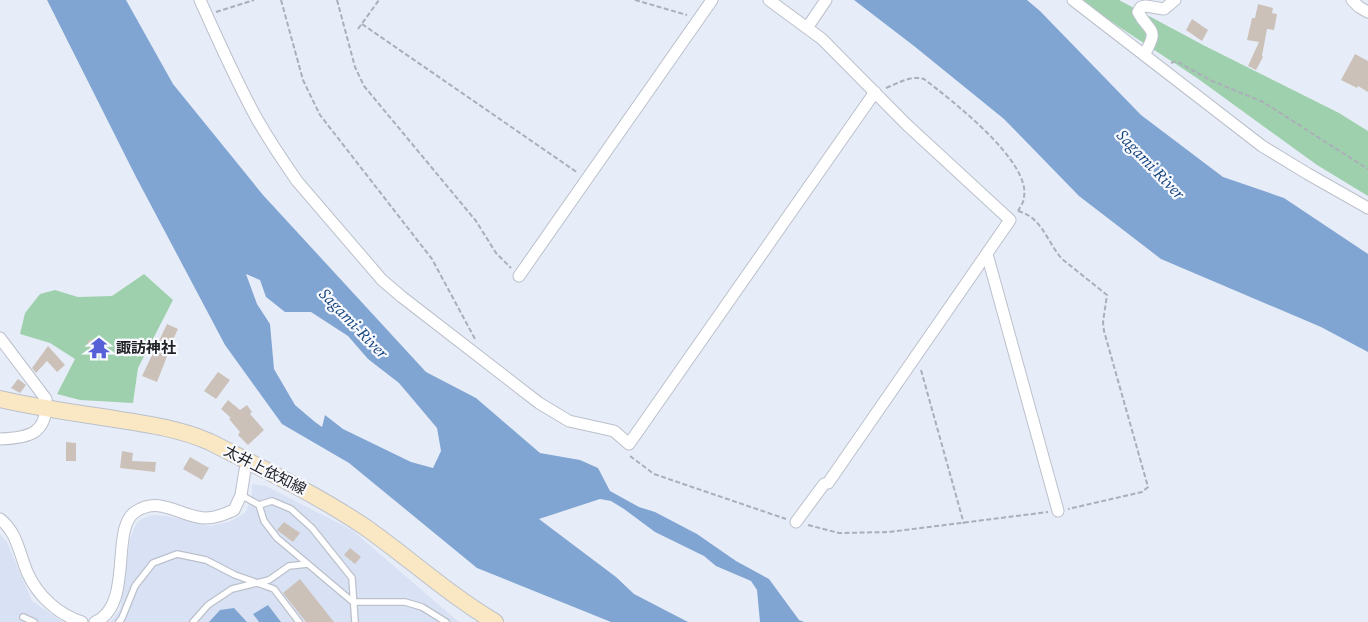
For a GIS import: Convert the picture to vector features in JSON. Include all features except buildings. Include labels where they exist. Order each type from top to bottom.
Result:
[{"type":"main road","name":"太井上依知線","points":[[0,399],[46,409],[172,429],[194,435],[309,492],[339,510],[366,528],[446,590],[495,622]]},
{"type":"street","points":[[200,0],[240,87],[258,120],[297,181],[382,280],[539,403],[569,421],[614,431],[629,444],[875,92]]},
{"type":"street","points":[[519,276],[712,0]]},
{"type":"street","points":[[769,0],[810,24],[875,92],[1010,220],[828,483],[824,484],[796,522]]},
{"type":"street","points":[[810,24],[826,0]]},
{"type":"street","points":[[1073,0],[1262,146],[1368,208]]},
{"type":"street","points":[[1144,55],[1153,35],[1151,29],[1138,12],[1146,6],[1164,9],[1175,0]]},
{"type":"street","points":[[1352,0],[1368,12]]},
{"type":"street","points":[[987,254],[1058,511]]},
{"type":"street","points":[[0,338],[46,399],[43,424],[34,432],[20,438],[0,439]]},
{"type":"street","points":[[95,622],[104,619],[116,600],[125,526],[133,513],[148,506],[167,507],[204,518],[220,516],[234,510],[241,495],[245,470],[249,462]]},
{"type":"street","points":[[0,519],[9,526],[18,544],[28,574],[45,599],[70,618],[82,622]]},
{"type":"lane","points":[[241,495],[259,505],[272,502],[291,509],[312,528],[352,578],[355,622]]},
{"type":"lane","points":[[259,505],[264,521],[278,538],[353,602],[405,602],[422,607],[446,622]]},
{"type":"lane","points":[[119,622],[135,586],[153,563],[177,554],[206,560],[235,575],[274,589],[299,622]]},
{"type":"lane","points":[[193,622],[208,605],[232,589],[259,584],[269,580],[289,566],[308,564]]},
{"type":"lane","points":[[24,617],[34,622]]},
{"type":"path","points":[[207,16],[254,0]]},
{"type":"path","points":[[281,0],[304,80],[320,115],[432,259],[485,360]]},
{"type":"path","points":[[337,0],[354,67],[364,86],[476,221],[496,253],[519,276]]},
{"type":"path","points":[[358,29],[379,0]]},
{"type":"path","points":[[635,0],[699,18]]},
{"type":"path","points":[[362,24],[586,179]]},
{"type":"path","points":[[1159,67],[1176,61],[1203,76],[1263,102],[1368,169]]},
{"type":"path","points":[[875,92],[916,77],[924,79],[988,134],[1013,161],[1024,188],[1024,197],[1018,211],[1010,220]]},
{"type":"path","points":[[628,454],[638,464],[654,474],[796,522],[824,530],[855,533],[889,532],[964,524],[1058,511],[1142,492],[1148,487],[1104,331],[1103,322],[1107,295],[1062,259],[1056,253],[1044,230],[1028,214],[1018,211]]},
{"type":"path","points":[[916,355],[964,524]]},
{"type":"shaded area","points":[[252,484],[266,486],[352,530],[459,622],[110,622],[120,610],[130,539],[136,524],[141,519],[152,515],[168,516],[210,526],[229,522],[245,513],[252,496]]},
{"type":"shaded area","points":[[0,534],[7,542],[32,601],[63,622],[0,622]]},
{"type":"green space","points":[[1082,0],[1119,0],[1205,46],[1339,113],[1368,131],[1368,196],[1317,165],[1197,78],[1098,13]]},
{"type":"green space","points":[[144,274],[173,300],[138,368],[133,403],[80,400],[57,394],[75,359],[50,343],[20,334],[25,313],[40,294],[55,290],[78,297],[112,296]]},
{"type":"water","name":"Sagami-River","points":[[47,0],[126,0],[173,84],[263,195],[426,372],[476,398],[540,453],[580,460],[598,468],[610,491],[697,534],[736,561],[769,579],[799,620],[804,622],[760,622],[757,590],[751,581],[716,566],[704,556],[655,532],[611,501],[600,499],[539,519],[616,577],[634,594],[688,622],[611,622],[477,568],[349,463],[282,424],[225,345],[136,177]],"holes":[[[246,274],[260,280],[266,297],[285,312],[311,312],[348,336],[368,359],[399,383],[437,428],[441,451],[433,468],[411,462],[343,429],[325,415],[322,427],[295,405],[274,369],[270,324],[257,304]]]},
{"type":"water","name":"Sagami River","points":[[854,0],[1027,0],[1141,115],[1223,177],[1284,198],[1368,254],[1368,352],[1321,327],[1161,259],[1079,196],[1004,119]]},
{"type":"water","points":[[268,605],[281,622],[259,622],[253,614]]},
{"type":"water","points":[[234,608],[247,622],[209,622],[220,610]]},
{"type":"place","name":"諏訪神社","points":[[99,348]]}]
